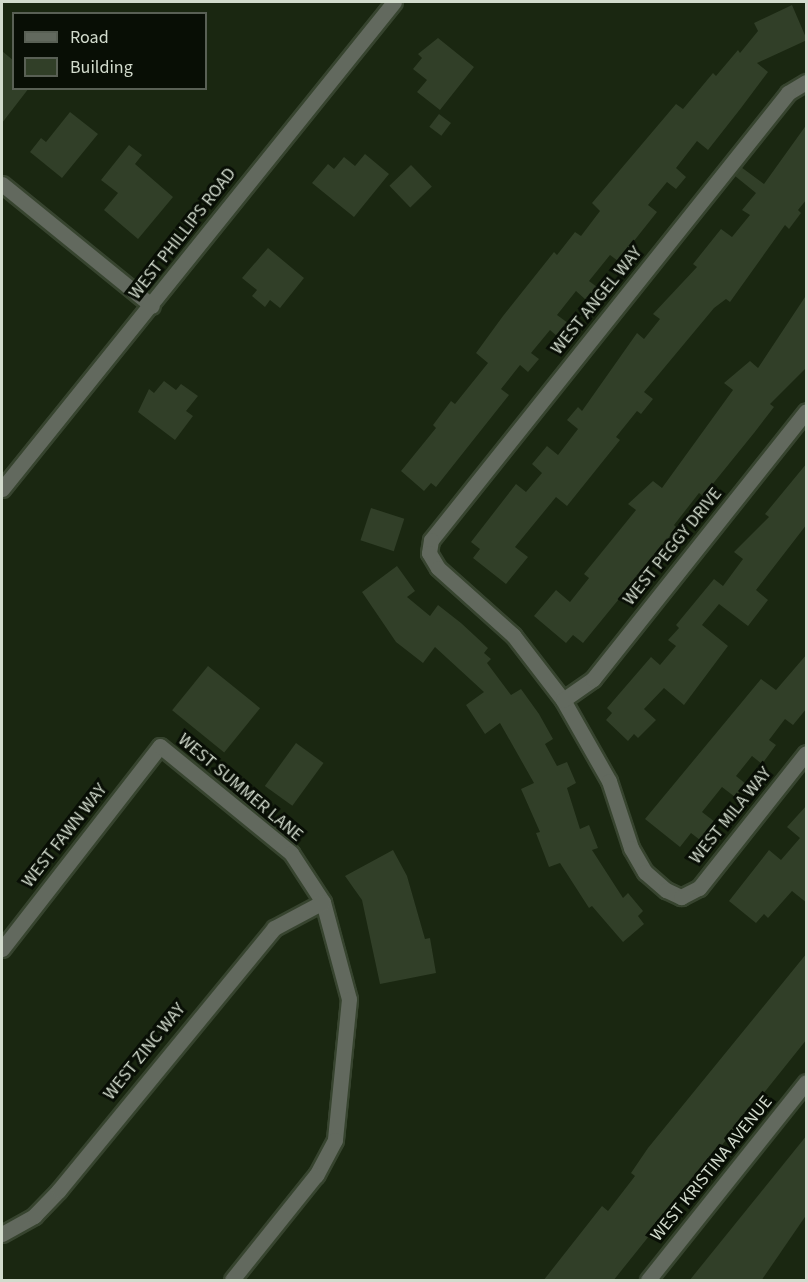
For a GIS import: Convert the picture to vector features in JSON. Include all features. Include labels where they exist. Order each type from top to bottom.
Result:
[{"type":"street","name":"WEST PHILLIPS ROAD","points":[[2,489],[152,306],[394,2]]},
{"type":"street","name":"WEST ANGEL WAY","points":[[563,700],[513,635],[438,568],[429,553],[431,540],[788,93],[806,81]]},
{"type":"street","points":[[2,184],[152,306]]},
{"type":"street","name":"WEST PEGGY DRIVE","points":[[563,700],[593,679],[807,411]]},
{"type":"street","name":"WEST MILA WAY","points":[[563,700],[609,780],[630,848],[645,872],[681,897],[699,888],[807,753]]},
{"type":"street","name":"WEST SUMMER LANE","points":[[160,746],[291,853],[323,902],[349,999],[335,1140],[316,1175],[232,1281]]},
{"type":"street","name":"WEST FAWN WAY","points":[[2,949],[160,746]]},
{"type":"street","name":"WEST ZINC WAY","points":[[2,1234],[34,1216],[59,1190],[273,928],[323,902]]},
{"type":"street","name":"WEST KRISTINA AVENUE","points":[[648,1281],[807,1082]]},
{"type":"building","points":[[792,5],[807,40],[757,63],[768,72],[741,108],[708,150],[697,141],[676,168],[686,177],[676,189],[667,182],[648,205],[657,212],[618,261],[610,255],[589,281],[597,287],[586,300],[576,291],[557,315],[568,323],[558,337],[550,330],[531,353],[539,359],[528,372],[520,365],[501,389],[509,395],[436,487],[431,483],[424,491],[401,471],[436,428],[433,425],[451,401],[455,404],[488,363],[476,353],[503,316],[554,252],[557,255],[575,232],[581,236],[600,211],[592,203],[676,104],[683,109],[713,73],[716,76],[738,50],[740,53],[758,31],[754,23]]},
{"type":"building","points":[[438,38],[474,67],[440,110],[417,92],[427,80],[413,69],[422,58],[418,54]]},
{"type":"building","points":[[2,51],[12,59],[12,90],[27,90],[2,123]]},
{"type":"building","points":[[70,112],[98,134],[62,178],[30,152],[41,138],[46,142]]},
{"type":"building","points":[[439,114],[451,123],[441,136],[429,127]]},
{"type":"building","points":[[807,124],[807,199],[798,210],[801,213],[789,229],[785,225],[730,302],[726,299],[714,308],[644,392],[653,399],[641,414],[637,411],[616,437],[620,440],[567,506],[556,497],[515,547],[528,557],[506,584],[473,558],[480,549],[471,542],[516,484],[526,492],[542,473],[532,464],[547,446],[558,455],[578,429],[567,420],[578,407],[582,411],[637,333],[644,339],[660,319],[653,314],[697,267],[693,264],[721,229],[732,237],[750,215],[742,210],[756,193],[735,176],[741,167],[764,184]]},
{"type":"building","points":[[129,145],[142,155],[135,164],[173,197],[138,239],[104,210],[118,193],[101,180]]},
{"type":"building","points":[[365,154],[389,174],[354,217],[312,183],[328,164],[334,169],[344,157],[355,166]]},
{"type":"building","points":[[411,165],[432,187],[410,207],[389,186]]},
{"type":"building","points":[[268,248],[304,278],[280,308],[270,300],[265,307],[252,296],[257,290],[242,278]]},
{"type":"building","points":[[807,294],[807,367],[770,404],[774,407],[754,433],[703,496],[699,493],[674,525],[677,528],[583,643],[573,635],[566,643],[534,616],[556,590],[570,602],[589,578],[584,574],[636,510],[628,504],[653,481],[662,488],[733,390],[724,383],[750,361],[758,368]]},
{"type":"building","points":[[164,381],[176,390],[181,384],[198,396],[186,411],[193,416],[175,440],[138,412],[149,389],[154,393]]},
{"type":"building","points":[[807,463],[807,524],[756,590],[768,600],[748,626],[719,604],[702,625],[728,646],[684,705],[664,688],[644,709],[656,720],[638,738],[634,734],[628,741],[606,720],[612,713],[607,708],[651,657],[660,665],[676,646],[668,640],[679,628],[676,625],[714,579],[723,586],[743,559],[734,552],[769,517],[765,514]]},
{"type":"building","points":[[371,508],[404,519],[394,551],[360,540]]},
{"type":"building","points":[[397,566],[415,591],[407,597],[430,616],[438,605],[461,623],[488,648],[484,653],[491,659],[487,663],[511,695],[521,689],[539,714],[553,739],[545,744],[557,766],[567,762],[576,783],[567,788],[580,829],[589,825],[598,848],[592,850],[623,898],[628,893],[643,911],[638,916],[644,924],[623,942],[592,906],[589,908],[560,863],[549,867],[536,833],[540,832],[521,789],[534,783],[500,723],[485,734],[466,705],[484,692],[435,647],[423,663],[396,642],[362,592]]},
{"type":"building","points":[[807,654],[807,708],[793,725],[785,719],[769,740],[776,745],[762,764],[752,756],[736,776],[746,784],[735,797],[722,787],[702,812],[715,822],[700,840],[691,833],[680,847],[645,819],[761,679],[776,690]]},
{"type":"building","points":[[208,666],[260,708],[224,752],[172,710]]},
{"type":"building","points":[[296,743],[324,763],[292,806],[265,786]]},
{"type":"building","points":[[807,805],[807,903],[792,891],[768,918],[764,914],[756,923],[729,901],[769,850],[781,860],[800,838],[787,827]]},
{"type":"building","points":[[393,850],[407,876],[425,939],[430,938],[436,973],[380,984],[362,900],[345,876]]},
{"type":"building","points":[[807,953],[807,1039],[613,1281],[543,1281],[602,1206],[608,1211],[635,1176],[631,1173],[648,1148]]},
{"type":"building","points":[[807,1135],[807,1214],[761,1281],[689,1281]]}]
